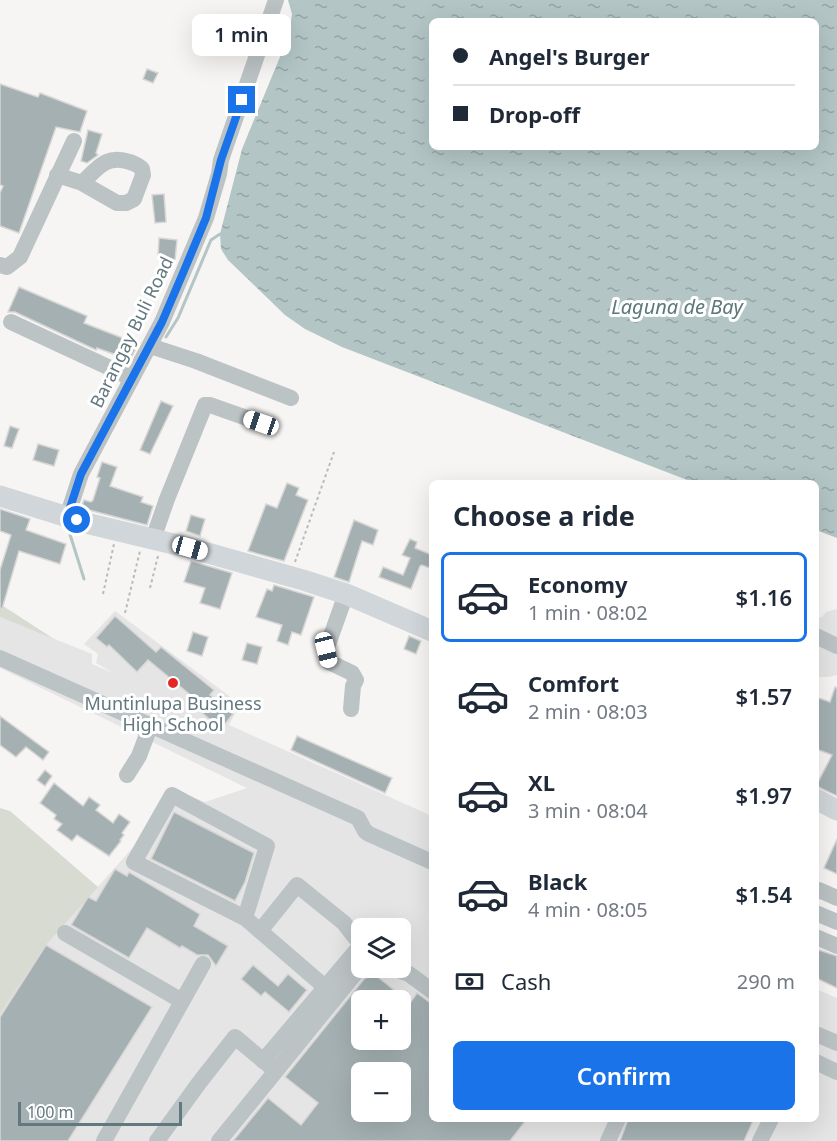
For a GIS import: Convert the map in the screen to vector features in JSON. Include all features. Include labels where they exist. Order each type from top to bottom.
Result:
[{"type":"main road","points":[[0,496],[67,517],[290,576],[346,594],[429,630]]},
{"type":"main road","points":[[819,801],[837,810]]},
{"type":"street","name":"Barangay Buli Road","points":[[67,517],[81,474],[162,322],[206,218],[221,160],[276,0]]},
{"type":"street","points":[[0,265],[7,267],[20,257],[74,141]]},
{"type":"street","points":[[57,175],[82,183]]},
{"type":"street","points":[[11,322],[123,374],[131,380]]},
{"type":"street","points":[[150,346],[196,361],[291,398]]},
{"type":"street","points":[[153,539],[205,405],[261,423]]},
{"type":"street","points":[[346,594],[326,650],[329,662],[352,673],[356,680],[353,686],[351,708]]},
{"type":"street","points":[[819,637],[837,646]]},
{"type":"street","points":[[0,658],[358,818],[369,834],[429,861]]},
{"type":"street","points":[[127,775],[139,756],[151,724]]},
{"type":"street","points":[[245,918],[267,846],[172,795],[134,862],[245,918],[325,987]]},
{"type":"street","points":[[219,1141],[325,987],[361,945],[344,923],[297,885],[260,931]]},
{"type":"street","points":[[819,890],[837,898]]},
{"type":"street","points":[[819,914],[837,922]]},
{"type":"street","points":[[65,933],[183,1001]]},
{"type":"street","points":[[819,938],[837,946]]},
{"type":"street","points":[[104,1141],[203,964]]},
{"type":"street","points":[[411,976],[429,990]]},
{"type":"street","points":[[269,1066],[351,978]]},
{"type":"street","points":[[819,1035],[837,1043]]},
{"type":"street","points":[[157,1141],[236,1037],[269,1066]]},
{"type":"street","points":[[819,1063],[837,1072]]},
{"type":"street","points":[[608,1141],[617,1122]]},
{"type":"street","points":[[760,1141],[770,1122]]},
{"type":"path","points":[[290,576],[334,452]]},
{"type":"path","points":[[103,594],[117,530]]},
{"type":"path","points":[[150,588],[153,539]]},
{"type":"path","points":[[125,613],[153,539]]},
{"type":"shaded area","points":[[0,604],[54,639],[0,617]]},
{"type":"shaded area","points":[[837,609],[837,675],[819,677],[819,618],[826,612]]},
{"type":"shaded area","points":[[115,611],[240,704],[229,725],[429,815],[429,1122],[819,1122],[819,990],[837,998],[837,1141],[0,1141],[0,1014],[45,946],[152,826],[173,790],[205,802],[247,788],[0,668],[0,617],[92,654],[92,664],[113,673],[96,663],[98,654],[84,644]]},
{"type":"shaded area","points":[[0,808],[10,811],[98,887],[45,946],[0,1014]]},
{"type":"water","name":"Laguna de Bay","points":[[288,0],[837,0],[837,538],[819,531],[819,480],[687,480],[342,347],[305,329],[285,315],[228,260],[221,249],[220,234],[242,149],[289,35],[292,14]]},
{"type":"building","points":[[147,69],[158,73],[153,83],[143,79]]},
{"type":"building","points":[[0,84],[38,97],[40,93],[87,111],[80,132],[56,127],[19,233],[0,226],[0,193],[3,186],[0,185]]},
{"type":"building","points":[[88,130],[102,134],[96,153],[98,155],[87,163],[81,161]]},
{"type":"building","points":[[164,194],[166,222],[155,223],[152,195]]},
{"type":"building","points":[[159,238],[177,240],[175,260],[158,258]]},
{"type":"building","points":[[19,287],[87,316],[84,323],[138,344],[130,360],[97,348],[96,350],[15,312],[8,312]]},
{"type":"building","points":[[161,401],[173,406],[150,454],[140,450]]},
{"type":"building","points":[[10,426],[19,429],[12,448],[4,446]]},
{"type":"building","points":[[38,444],[59,450],[54,466],[33,460]]},
{"type":"building","points":[[102,462],[117,467],[110,486],[143,497],[141,502],[153,506],[147,525],[81,508],[84,500],[91,502],[93,500]]},
{"type":"building","points":[[287,483],[299,488],[296,495],[308,500],[284,561],[248,551],[266,504],[277,508]]},
{"type":"building","points":[[0,509],[30,519],[26,530],[66,544],[60,564],[19,551],[2,609],[0,608],[0,570],[11,535],[0,531]]},
{"type":"building","points":[[191,515],[205,519],[200,536],[186,531]]},
{"type":"building","points":[[354,520],[378,530],[373,545],[362,541],[349,582],[334,577]]},
{"type":"building","points":[[410,539],[417,542],[415,548],[429,554],[429,568],[420,566],[411,589],[379,577],[383,567],[403,575],[410,558],[402,555]]},
{"type":"building","points":[[191,561],[232,573],[220,609],[200,603],[205,588],[184,582]]},
{"type":"building","points":[[274,585],[314,597],[301,635],[292,632],[288,645],[277,641],[282,625],[256,617],[267,589],[272,591]]},
{"type":"building","points":[[115,616],[156,652],[161,647],[214,690],[210,695],[233,714],[221,729],[201,712],[205,707],[148,660],[137,672],[109,645],[107,647],[96,638]]},
{"type":"building","points":[[193,632],[208,637],[202,656],[187,651]]},
{"type":"building","points":[[409,636],[421,641],[416,654],[404,649]]},
{"type":"building","points":[[247,643],[262,647],[257,664],[242,660]]},
{"type":"building","points":[[835,687],[837,688],[837,796],[819,787],[819,780],[832,755],[819,750],[819,698],[830,702]]},
{"type":"building","points":[[0,716],[49,752],[43,760],[26,747],[16,757],[0,745]]},
{"type":"building","points":[[297,736],[392,778],[385,793],[291,750]]},
{"type":"building","points":[[45,770],[52,776],[45,786],[37,780]]},
{"type":"building","points":[[54,783],[83,806],[89,797],[100,805],[96,810],[113,823],[119,814],[130,822],[122,833],[124,835],[121,841],[109,856],[77,835],[72,841],[57,830],[62,824],[54,819],[56,815],[40,803]]},
{"type":"building","points":[[174,812],[254,853],[245,882],[235,901],[151,859]]},
{"type":"building","points":[[837,839],[837,874],[824,868]]},
{"type":"building","points":[[115,869],[127,876],[129,872],[200,914],[194,926],[228,946],[216,966],[208,955],[197,955],[182,946],[180,948],[147,928],[129,958],[71,925],[88,897],[96,901]]},
{"type":"building","points":[[46,945],[152,1007],[68,1141],[0,1141],[0,1017]]},
{"type":"building","points":[[819,950],[837,956],[837,988],[819,979]]},
{"type":"building","points":[[253,965],[278,986],[288,974],[307,990],[289,1012],[265,992],[261,996],[241,979]]},
{"type":"building","points":[[366,978],[379,978],[394,990],[355,990]]},
{"type":"building","points":[[417,993],[429,1002],[429,1122],[525,1122],[510,1141],[233,1141],[268,1098],[301,1125],[318,1103],[285,1077],[351,995],[351,1050],[411,1050],[411,1002]]},
{"type":"building","points":[[627,1122],[753,1122],[744,1141],[620,1141]]},
{"type":"waterway","points":[[166,337],[178,318],[211,240],[220,234]]},
{"type":"waterway","points":[[68,528],[84,579]]},
{"type":"place","name":"Muntinlupa Business High School","points":[[173,683]]},
{"type":"route","points":[[77,520],[67,517],[81,474],[162,322],[206,218],[221,160],[242,100]]}]
